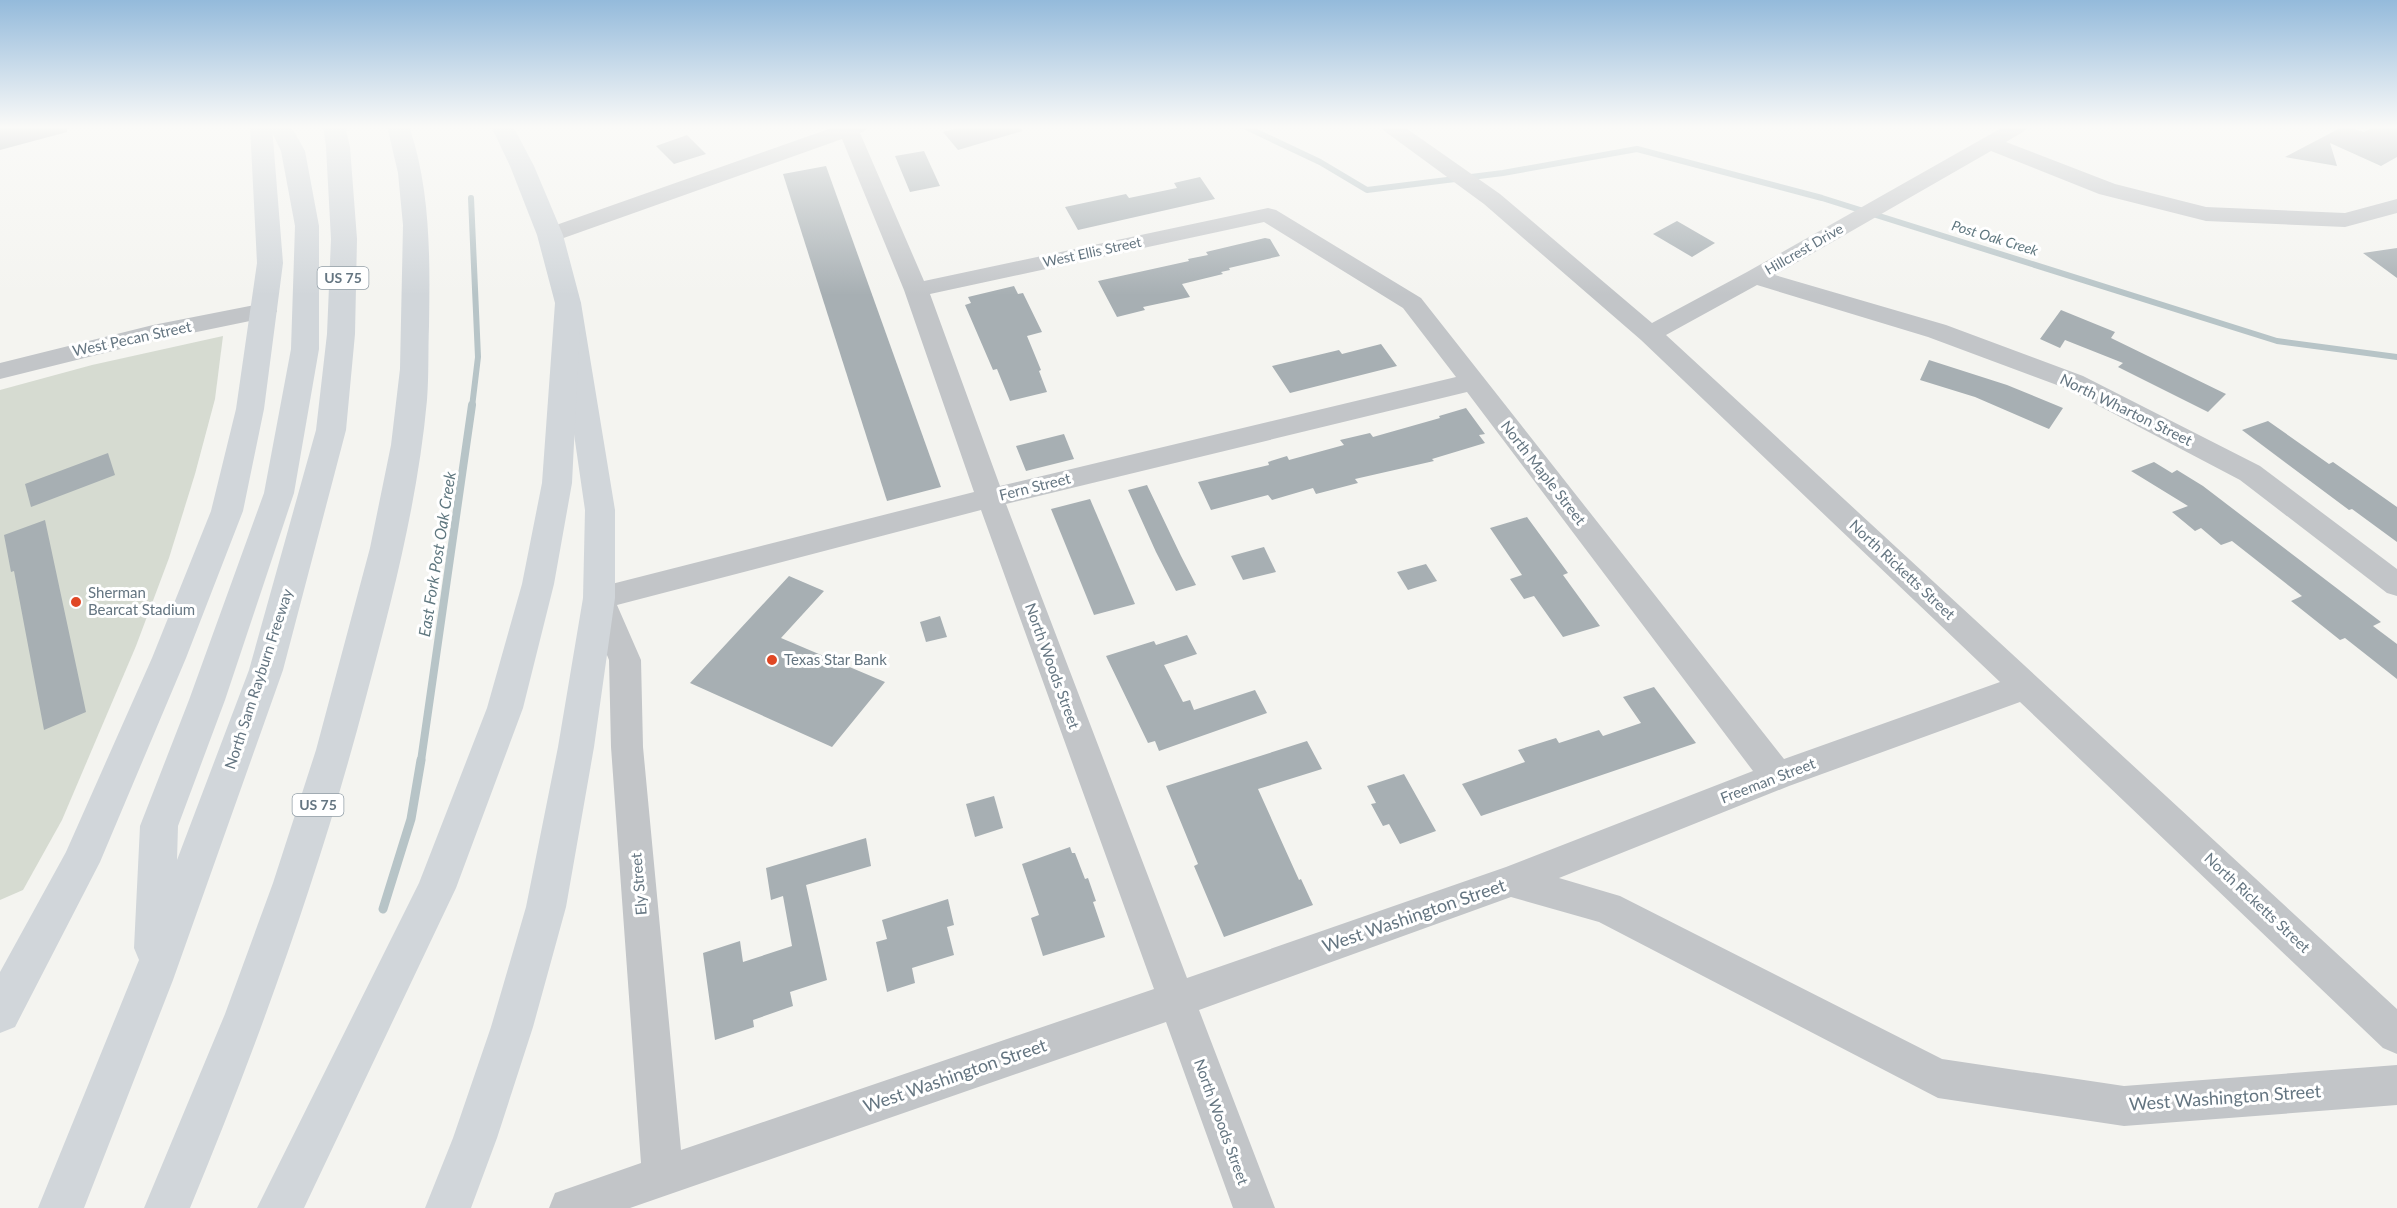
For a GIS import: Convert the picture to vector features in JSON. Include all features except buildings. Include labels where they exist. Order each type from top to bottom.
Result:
[{"type":"main road","points":[[0,1013],[81,862],[169,658],[227,511],[250,409],[265,311],[270,263],[265,182]]},
{"type":"main road","points":[[152,980],[159,826],[207,700],[279,493],[305,349],[307,226],[299,182]]},
{"type":"main road","name":"North Sam Rayburn Freeway","points":[[63,1203],[152,980],[266,670],[331,430],[340,334],[344,238],[340,182]]},
{"type":"main road","name":"US 75","points":[[172,1197],[273,944],[326,783],[374,602],[411,409],[417,289],[415,217],[409,182]]},
{"type":"main road","points":[[448,1208],[475,1138],[512,1027],[546,907],[576,747],[599,598],[600,510],[568,303],[550,235],[529,182]]},
{"type":"main road","points":[[280,1208],[436,888],[505,708],[538,584],[557,483],[566,372],[568,303]]},
{"type":"street","points":[[550,235],[697,182]]},
{"type":"street","name":"North Woods Street","points":[[874,182],[916,290],[990,498],[1254,1208]]},
{"type":"street","name":"North Ricketts Street","points":[[1469,182],[1492,199],[1650,334],[2397,1035]]},
{"type":"street","name":"Hillcrest Drive","points":[[1650,334],[1922,182]]},
{"type":"street","points":[[2090,182],[2107,189],[2206,214],[2345,220],[2397,207]]},
{"type":"street","name":"West Ellis Street","points":[[916,290],[1268,214]]},
{"type":"street","name":"North Maple Street","points":[[1268,214],[1412,303],[1777,776]]},
{"type":"street","name":"North Wharton Street","points":[[1755,277],[1937,332],[2074,382],[2250,473],[2397,585]]},
{"type":"street","name":"West Pecan Street","points":[[0,371],[153,333],[265,311]]},
{"type":"street","name":"Fern Street","points":[[599,598],[658,585],[990,498],[1472,382]]},
{"type":"street","name":"Ely Street","points":[[599,598],[625,660],[627,747],[663,1176]]},
{"type":"street","name":"Freeman Street","points":[[1511,881],[1777,776],[2027,686]]},
{"type":"street","name":"West Washington Street","points":[[570,1208],[1176,1000],[1511,881],[1607,908],[1938,1078],[2124,1106],[2397,1086]]},
{"type":"shaded area","name":"Sherman Bearcat Stadium","points":[[223,336],[215,399],[195,474],[169,558],[136,646],[62,820],[23,890],[0,900],[0,390],[92,365]]},
{"type":"waterway","name":"Post Oak Creek","points":[[1354,182],[1367,190],[1428,182]]},
{"type":"waterway","name":"Post Oak Creek","points":[[1763,182],[1822,198],[2277,341],[2397,357]]},
{"type":"waterway","name":"East Fork Post Oak Creek","points":[[471,198],[478,357],[472,407]]},
{"type":"waterway","name":"East Fork Post Oak Creek","points":[[421,761],[472,405]]},
{"type":"waterway","name":"East Fork Post Oak Creek","points":[[383,909],[411,819],[421,760]]},
{"type":"place","name":"Sherman Bearcat Stadium","points":[[76,602]]},
{"type":"place","name":"Texas Star Bank","points":[[772,660]]}]
